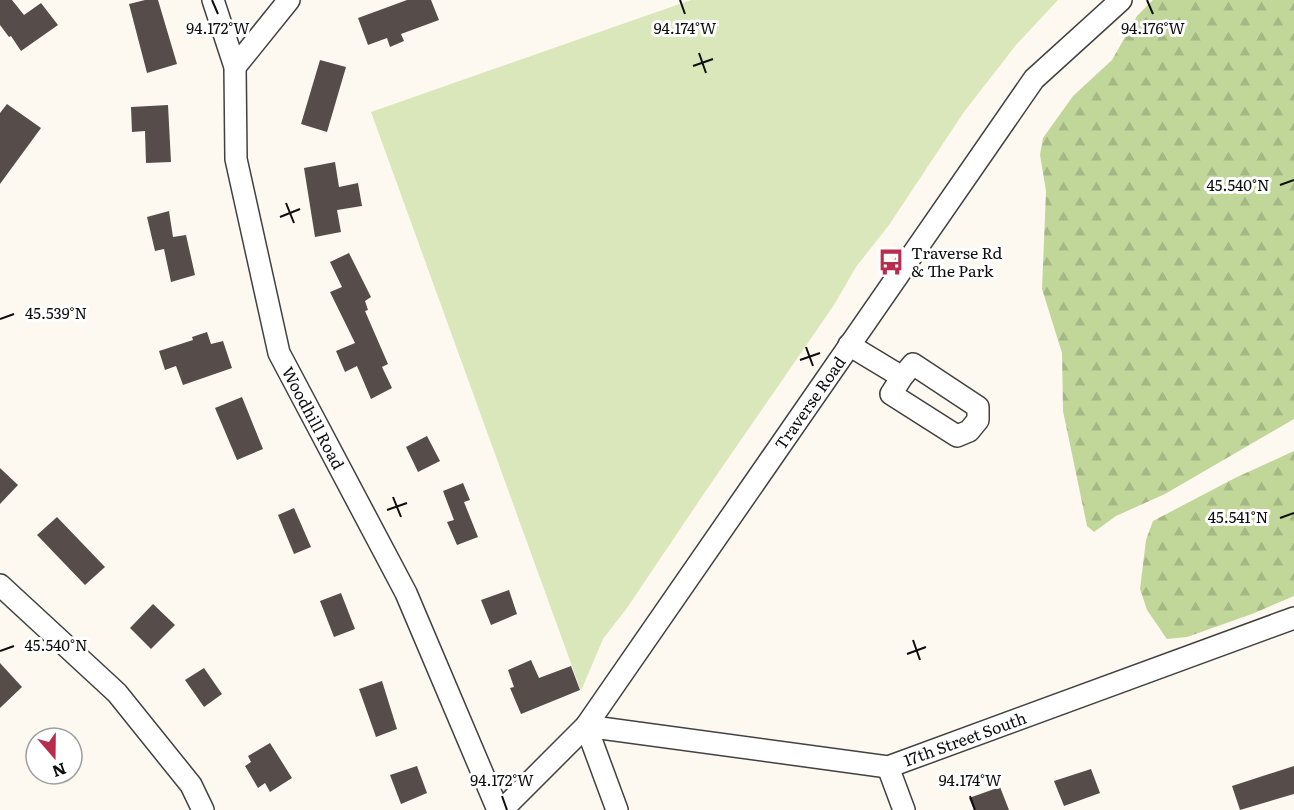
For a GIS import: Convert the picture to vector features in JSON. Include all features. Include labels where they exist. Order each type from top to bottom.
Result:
[{"type":"street","name":"Woodhill Road","points":[[213,0],[235,67],[237,159],[279,353],[406,593],[500,810]]},
{"type":"street","points":[[235,67],[289,0]]},
{"type":"street","name":"Traverse Road","points":[[500,810],[586,726],[1034,79],[1121,0]]},
{"type":"street","points":[[849,345],[902,377]]},
{"type":"street","points":[[0,585],[117,693],[190,785],[203,810]]},
{"type":"street","name":"17th Street South","points":[[586,726],[888,767],[1294,618]]},
{"type":"street","points":[[586,726],[617,810]]},
{"type":"street","points":[[888,767],[904,810]]},
{"type":"green space","points":[[691,0],[1058,0],[1016,45],[964,112],[889,225],[856,267],[834,305],[627,608],[603,639],[581,691],[371,112]]},
{"type":"green space","points":[[1153,0],[1294,0],[1294,419],[1165,494],[1116,516],[1094,532],[1087,526],[1063,411],[1062,353],[1042,289],[1046,191],[1040,155],[1043,138],[1073,96],[1112,60],[1137,16]]},
{"type":"green space","points":[[1294,451],[1294,596],[1187,637],[1167,639],[1147,610],[1140,589],[1146,540],[1153,521],[1235,478]]},
{"type":"building","points":[[0,0],[12,0],[24,15],[41,3],[58,25],[21,51],[0,25]]},
{"type":"building","points":[[158,0],[177,64],[147,73],[129,4]]},
{"type":"building","points":[[407,0],[431,0],[439,20],[401,34],[404,41],[390,47],[387,38],[368,45],[358,18]]},
{"type":"building","points":[[320,60],[346,67],[327,132],[301,124]]},
{"type":"building","points":[[7,104],[41,128],[0,184],[0,113]]},
{"type":"building","points":[[168,105],[171,162],[146,163],[145,131],[132,132],[131,107]]},
{"type":"building","points":[[335,162],[339,187],[358,183],[362,206],[337,210],[341,232],[315,237],[304,168]]},
{"type":"building","points":[[169,211],[173,237],[186,235],[195,275],[171,282],[164,249],[155,251],[147,217]]},
{"type":"building","points":[[349,253],[371,297],[365,301],[368,310],[365,311],[388,364],[382,367],[392,388],[371,399],[357,366],[345,372],[336,351],[355,343],[330,292],[342,287],[330,262]]},
{"type":"building","points":[[207,332],[211,344],[223,341],[232,368],[183,385],[176,366],[165,370],[159,351],[193,340],[192,337]]},
{"type":"building","points":[[242,397],[263,449],[237,460],[215,408]]},
{"type":"building","points":[[427,436],[440,461],[418,472],[406,447]]},
{"type":"building","points":[[0,468],[18,485],[0,504]]},
{"type":"building","points":[[463,483],[470,500],[464,502],[478,537],[457,545],[447,522],[454,520],[443,491]]},
{"type":"building","points":[[294,508],[311,547],[294,554],[278,515]]},
{"type":"building","points":[[57,517],[105,567],[85,585],[37,535]]},
{"type":"building","points":[[509,590],[517,614],[491,625],[481,600]]},
{"type":"building","points":[[341,593],[355,629],[334,637],[320,601]]},
{"type":"building","points":[[153,604],[175,625],[151,649],[130,628]]},
{"type":"building","points":[[531,660],[539,678],[571,666],[580,690],[521,714],[510,688],[514,687],[508,670]]},
{"type":"building","points":[[0,663],[22,687],[0,708]]},
{"type":"building","points":[[204,668],[222,694],[204,707],[185,680]]},
{"type":"building","points":[[382,681],[397,729],[376,737],[359,689]]},
{"type":"building","points":[[270,743],[292,778],[270,792],[265,783],[258,788],[245,766],[251,762],[248,756]]},
{"type":"building","points":[[417,766],[427,793],[401,804],[390,775]]},
{"type":"building","points":[[1294,766],[1294,794],[1240,810],[1232,786]]},
{"type":"building","points":[[1091,769],[1100,793],[1064,806],[1054,781]]},
{"type":"building","points":[[1000,787],[1009,810],[974,810],[969,798]]},
{"type":"place","name":"Traverse Rd & The Park","points":[[891,262]]}]
